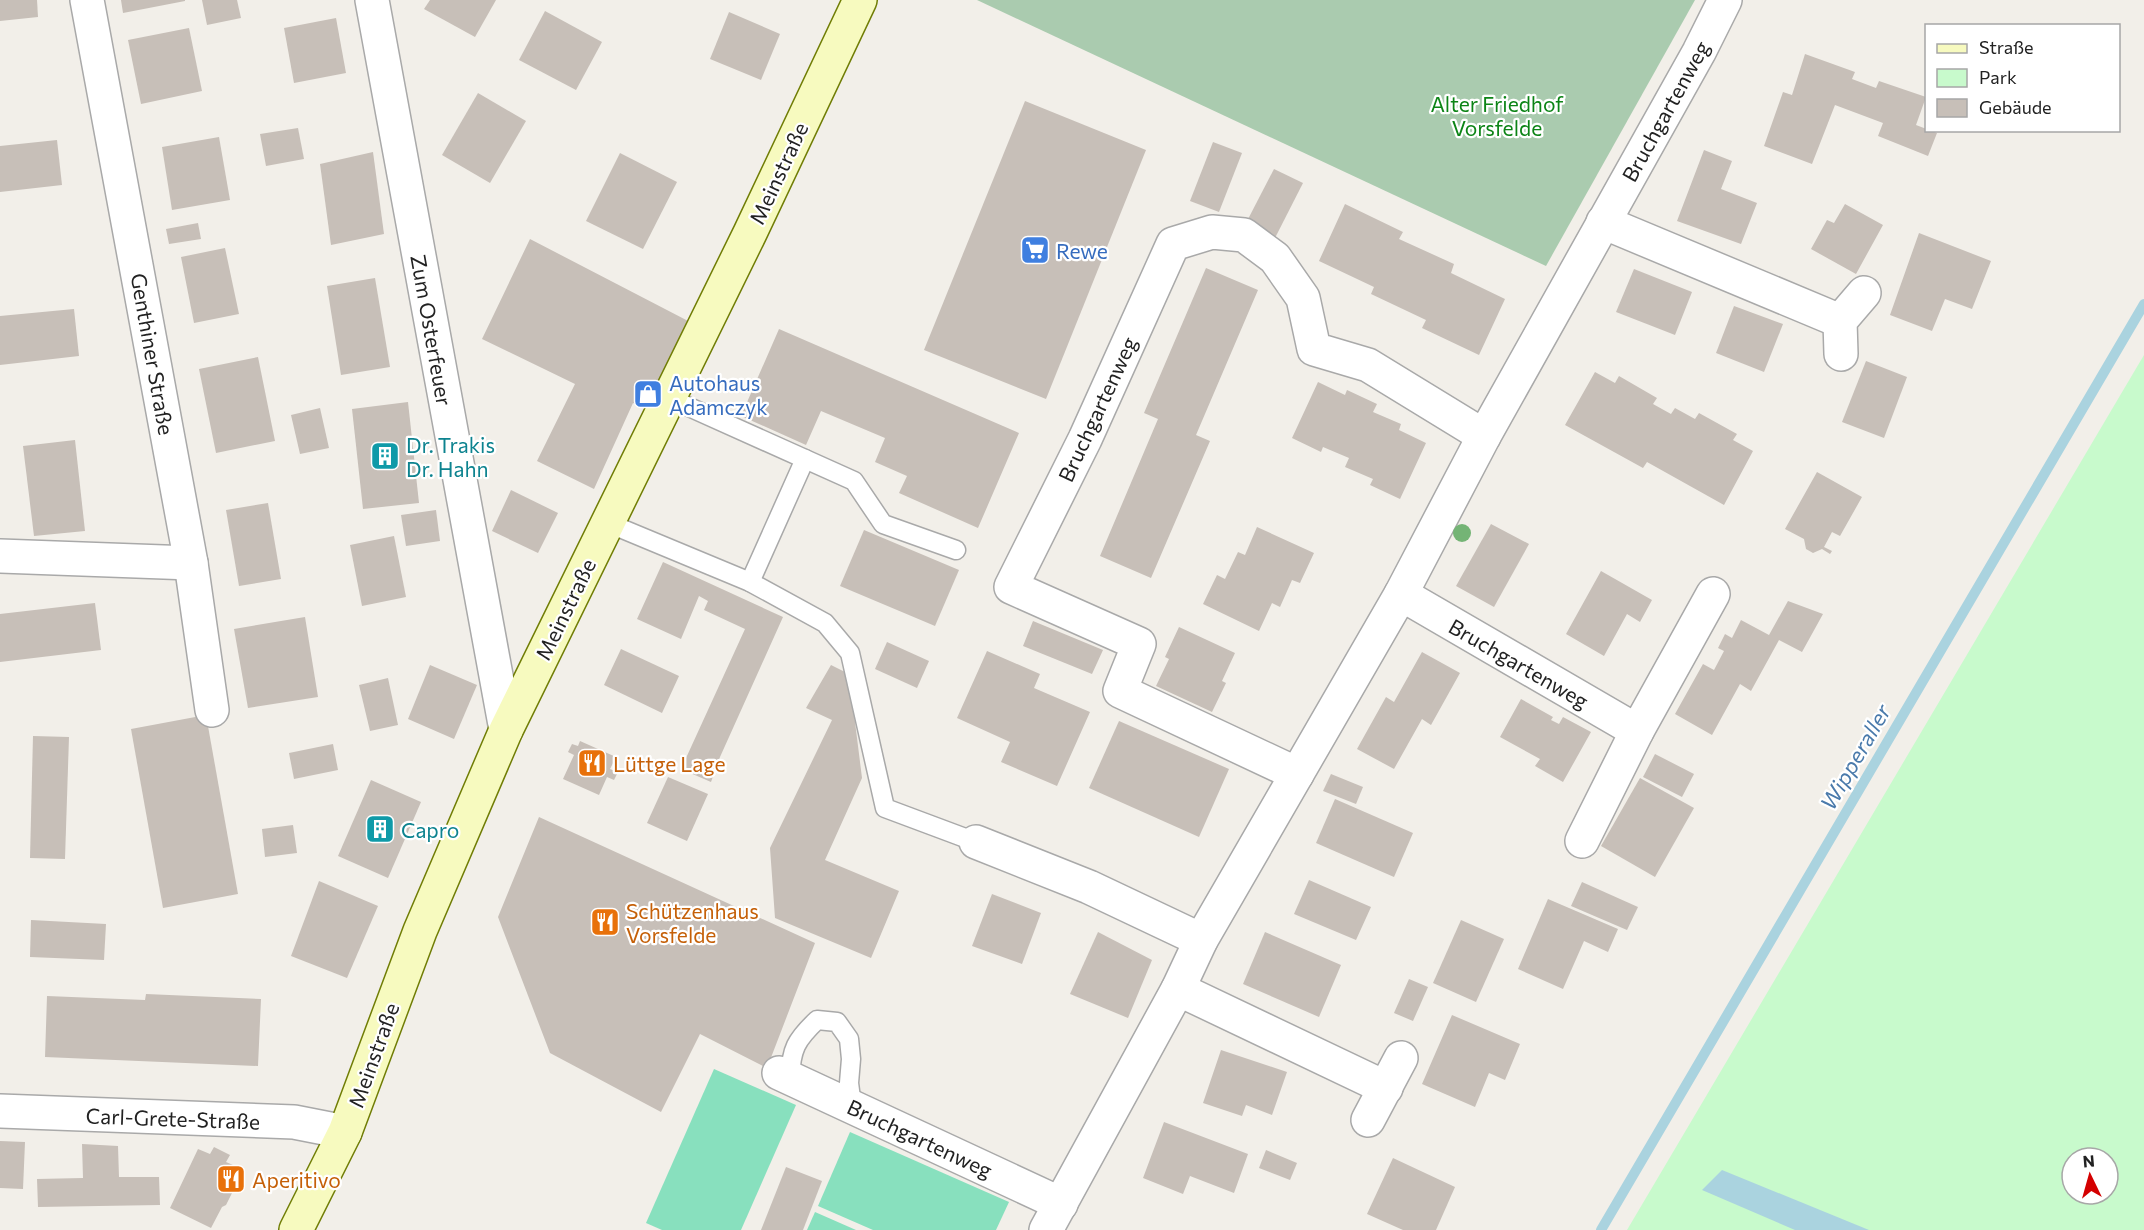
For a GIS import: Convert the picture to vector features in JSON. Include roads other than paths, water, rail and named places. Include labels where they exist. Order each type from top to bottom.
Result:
[{"type":"street","name":"Genthiner Straße","points":[[87,0],[191,563],[212,710]]},
{"type":"street","name":"Zum Osterfeuer","points":[[372,0],[506,730]]},
{"type":"street","name":"Meinstraße","points":[[296,1230],[345,1132],[420,931],[506,730],[745,243],[861,0]]},
{"type":"street","name":"Bruchgartenweg","points":[[785,1075],[852,1106],[1054,1217],[1178,989],[1201,940],[1401,594],[1484,436],[1699,52],[1725,0]]},
{"type":"street","points":[[1603,222],[1840,321]]},
{"type":"street","name":"Bruchgartenweg","points":[[1297,774],[1120,691],[1139,644],[1011,587],[1085,439],[1173,244],[1212,232],[1244,235],[1275,258],[1303,298],[1314,349],[1368,365],[1484,436]]},
{"type":"street","points":[[1841,354],[1840,321],[1864,293]]},
{"type":"street","points":[[0,556],[191,563]]},
{"type":"street","name":"Bruchgartenweg","points":[[1401,594],[1637,731]]},
{"type":"street","points":[[1582,841],[1637,731],[1713,594]]},
{"type":"street","points":[[976,842],[1089,886],[1201,940]]},
{"type":"street","points":[[1178,989],[1386,1088]]},
{"type":"street","points":[[1368,1120],[1401,1058]]},
{"type":"street","name":"Carl-Grete-Straße","points":[[0,1111],[294,1122],[345,1132]]},
{"type":"lane","points":[[669,398],[854,481],[883,524],[956,550]]},
{"type":"lane","points":[[750,582],[805,459]]},
{"type":"lane","points":[[608,523],[750,582],[825,623],[850,653],[885,808],[976,842]]},
{"type":"lane","points":[[785,1075],[800,1036],[817,1020],[837,1022],[849,1039],[851,1059],[849,1083],[852,1106]]},
{"type":"water","points":[[1722,1170],[1869,1230],[1795,1230],[1702,1190]]},
{"type":"waterway","name":"Wipperaller","points":[[1601,1230],[2144,304]]},
{"type":"place","name":"Rewe","points":[[1035,250]]},
{"type":"place","name":"Autohaus Adamczyk","points":[[648,394]]},
{"type":"place","name":"Dr. Trakis Dr. Hahn","points":[[385,456]]},
{"type":"place","name":"Lüttge Lage","points":[[592,763]]},
{"type":"place","name":"Capro","points":[[380,829]]},
{"type":"place","name":"Schützenhaus Vorsfelde","points":[[605,922]]},
{"type":"place","name":"Aperitivo","points":[[231,1179]]},
{"type":"park label","name":"Alter Friedhof Vorsfelde","points":[[1497,115]]}]
